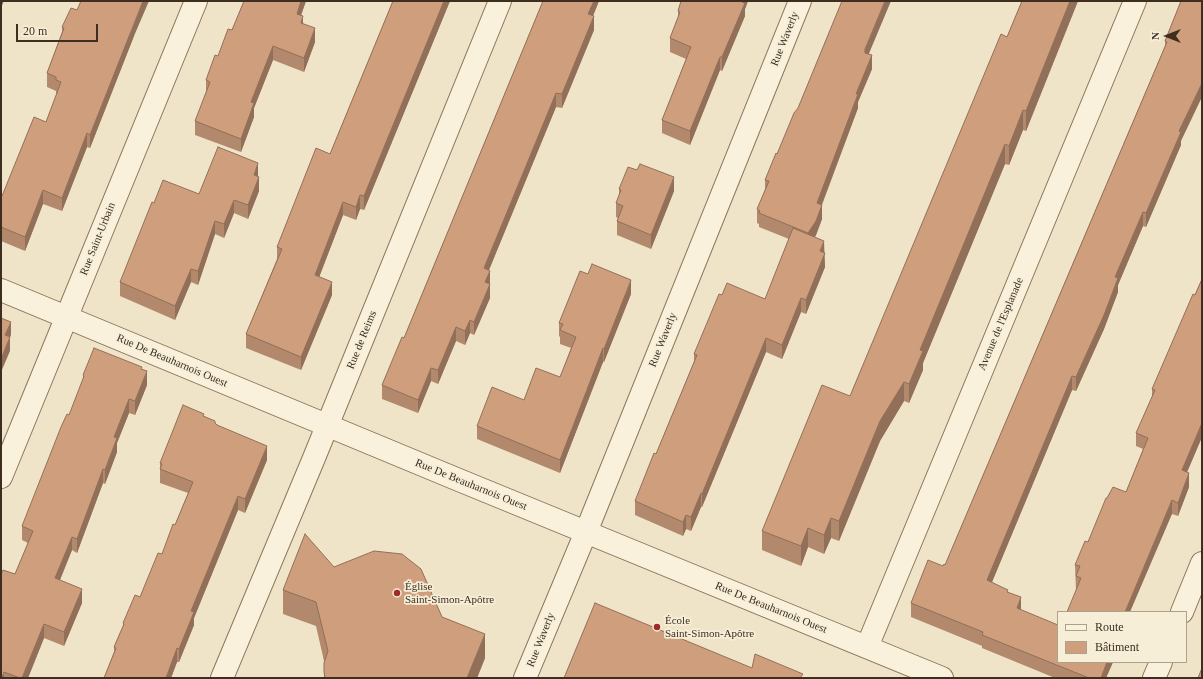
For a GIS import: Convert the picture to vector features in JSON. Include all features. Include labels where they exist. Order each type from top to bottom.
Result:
[{"type":"street","name":"Rue Saint-Urbain","points":[[1,477],[196,1]]},
{"type":"street","name":"Rue de Reims","points":[[222,678],[500,1]]},
{"type":"street","name":"Rue Waverly","points":[[525,678],[586,532],[800,1]]},
{"type":"street","name":"Avenue de l'Esplanade","points":[[867,647],[1135,1]]},
{"type":"street","name":"Rue De Beauharnois Ouest","points":[[1,290],[942,678]]},
{"type":"street","points":[[1182,611],[1202,563]]},
{"type":"street","points":[[1154,678],[1161,663]]},
{"type":"building","points":[[81,1],[143,1],[90,135],[87,133],[62,198],[43,190],[25,237],[1,227],[1,195],[2,196],[34,117],[46,122],[61,82],[56,80],[56,77],[47,73],[64,28],[62,27],[71,8],[77,10]]},
{"type":"building","points":[[244,1],[301,1],[297,14],[303,16],[301,23],[315,28],[304,58],[273,46],[251,102],[254,103],[241,139],[195,121],[210,82],[206,80],[215,55],[218,56],[228,29],[232,30]]},
{"type":"building","points":[[393,1],[444,1],[364,196],[360,195],[356,207],[343,202],[315,275],[332,282],[301,357],[246,334],[282,249],[277,247],[316,148],[330,154]]},
{"type":"building","points":[[543,1],[594,1],[588,14],[594,16],[562,94],[556,93],[484,268],[490,271],[485,282],[490,284],[474,322],[470,320],[465,331],[456,327],[438,370],[431,368],[418,400],[382,385],[402,337],[404,338]]},
{"type":"building","points":[[681,1],[742,1],[745,3],[722,57],[720,57],[690,131],[662,120],[691,47],[670,38],[680,12],[678,11]]},
{"type":"building","points":[[842,1],[885,1],[865,49],[865,53],[872,55],[856,94],[858,94],[817,203],[822,205],[816,221],[808,233],[759,213],[760,211],[757,209],[769,181],[765,180],[776,153],[777,154],[794,113],[798,108]]},
{"type":"building","points":[[1022,1],[1070,1],[1026,111],[1023,110],[1009,146],[1005,144],[920,350],[923,351],[909,384],[904,382],[880,421],[839,521],[831,518],[824,535],[808,528],[801,546],[762,531],[822,385],[850,396],[1001,34],[1007,37]]},
{"type":"building","points":[[1181,1],[1202,1],[1202,83],[1179,131],[1181,132],[1146,213],[1143,212],[1115,277],[1118,278],[1104,315],[1076,377],[1072,376],[987,580],[1008,590],[1007,592],[1021,597],[1017,608],[1057,625],[1057,663],[1107,663],[1101,678],[1089,678],[982,635],[983,632],[911,603],[928,560],[943,566],[944,564],[945,565],[1167,42],[1165,41]]},
{"type":"building","points":[[218,147],[258,163],[254,175],[259,177],[248,205],[234,200],[224,224],[215,221],[198,271],[191,269],[175,306],[120,282],[152,202],[154,203],[163,180],[199,194]]},
{"type":"building","points":[[640,164],[674,177],[651,235],[617,221],[623,206],[616,203],[621,190],[619,189],[628,167],[637,170]]},
{"type":"building","points":[[793,228],[824,241],[820,251],[825,253],[806,300],[801,298],[782,345],[766,338],[702,494],[701,493],[691,517],[686,515],[683,522],[635,501],[654,453],[656,454],[697,355],[694,354],[719,294],[722,295],[727,283],[765,299]]},
{"type":"building","points":[[592,264],[631,280],[560,460],[477,426],[492,387],[524,400],[536,368],[560,377],[576,337],[560,330],[563,324],[559,323],[580,271],[588,274]]},
{"type":"building","points":[[1202,279],[1202,423],[1182,470],[1189,473],[1178,503],[1172,500],[1125,611],[1067,611],[1081,578],[1076,576],[1080,566],[1075,565],[1085,541],[1088,542],[1106,498],[1113,487],[1126,492],[1148,438],[1136,433],[1155,390],[1152,389],[1193,294],[1195,295]]},
{"type":"building","points":[[1,318],[11,322],[5,335],[10,337],[1,359]]},
{"type":"building","points":[[94,348],[142,367],[141,369],[147,371],[135,401],[129,399],[114,437],[117,438],[105,470],[103,469],[77,539],[72,537],[55,578],[82,589],[64,632],[44,624],[22,678],[4,672],[1,678],[1,574],[3,570],[15,574],[33,531],[22,526],[61,427],[67,414],[69,415]]},
{"type":"building","points":[[183,405],[204,414],[203,416],[215,421],[217,425],[267,446],[245,499],[238,496],[191,611],[194,612],[179,649],[177,648],[166,678],[104,678],[116,648],[114,647],[135,595],[140,597],[158,553],[162,554],[173,524],[175,525],[193,482],[160,469],[162,464],[160,463]]},
{"type":"building","points":[[305,534],[334,567],[374,551],[402,554],[421,569],[442,617],[485,634],[467,678],[325,678],[324,663],[328,651],[316,602],[283,590]]},
{"type":"building","points":[[595,603],[752,668],[755,654],[803,674],[800,678],[564,678]]},
{"type":"building","points":[[1202,668],[1202,678],[1198,678]]},
{"type":"place","name":"Église Saint-Simon-Apôtre","points":[[397,593]]},
{"type":"place","name":"École Saint-Simon-Apôtre","points":[[657,627]]}]
